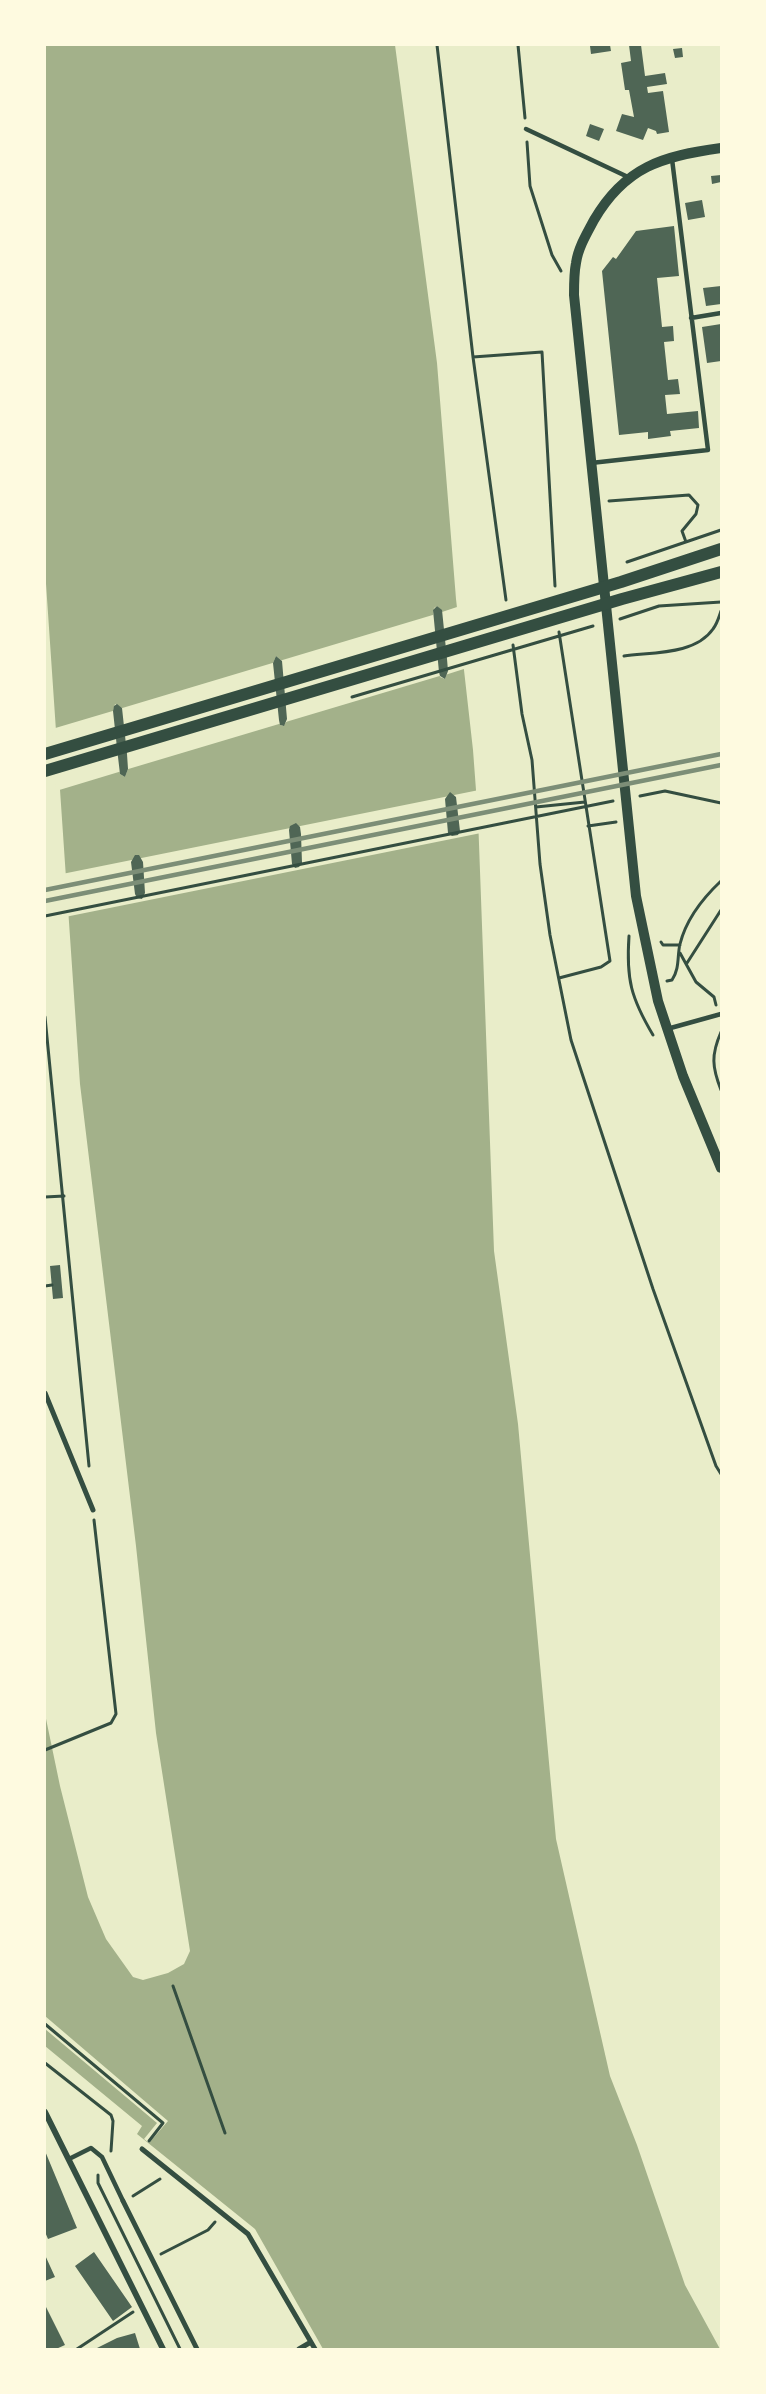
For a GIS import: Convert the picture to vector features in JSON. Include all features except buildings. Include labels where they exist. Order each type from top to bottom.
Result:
[{"type":"main road","points":[[45,754],[621,582],[721,549]]},
{"type":"main road","points":[[45,771],[622,599],[721,572]]},
{"type":"street","points":[[721,148],[672,159],[647,167],[628,177],[604,203],[587,232],[576,262],[574,295],[626,821],[636,896],[654,984],[668,1029],[683,1076],[721,1168]]},
{"type":"street","points":[[45,1393],[93,1510]]},
{"type":"street","points":[[45,2112],[163,2349]]},
{"type":"street","points":[[142,2149],[248,2234],[315,2349]]},
{"type":"street","points":[[123,2201],[197,2349]]},
{"type":"street","points":[[299,2349],[311,2342]]},
{"type":"lane","points":[[526,129],[628,177]]},
{"type":"lane","points":[[591,462],[708,450],[672,159]]},
{"type":"lane","points":[[691,318],[721,313]]},
{"type":"lane","points":[[668,1029],[720,1014]]},
{"type":"lane","points":[[69,2159],[90,2148],[102,2157],[123,2201]]},
{"type":"path","points":[[437,45],[473,357],[507,605]]},
{"type":"path","points":[[518,45],[530,186],[552,255],[574,295]]},
{"type":"path","points":[[473,357],[542,352],[555,590]]},
{"type":"path","points":[[595,502],[689,495],[696,501],[698,510],[682,531],[686,542]]},
{"type":"path","points":[[619,565],[721,530]]},
{"type":"path","points":[[624,618],[659,606],[721,602]]},
{"type":"path","points":[[610,658],[678,649],[699,642],[713,629],[721,611]]},
{"type":"path","points":[[558,625],[610,961],[601,967],[559,978]]},
{"type":"path","points":[[513,639],[522,714],[532,760],[540,864],[550,934],[572,1040],[653,1289],[716,1466],[721,1474]]},
{"type":"path","points":[[665,791],[721,803]]},
{"type":"path","points":[[536,807],[585,802]]},
{"type":"path","points":[[45,916],[598,804]]},
{"type":"path","points":[[588,826],[626,821]]},
{"type":"path","points":[[654,984],[672,980],[676,973],[680,945],[696,910],[721,881]]},
{"type":"path","points":[[687,963],[721,910]]},
{"type":"path","points":[[680,953],[696,982],[714,997],[720,1014]]},
{"type":"path","points":[[45,1017],[90,1475]]},
{"type":"path","points":[[721,1032],[714,1048],[713,1072],[721,1090]]},
{"type":"path","points":[[45,1197],[64,1196]]},
{"type":"path","points":[[45,1286],[52,1285]]},
{"type":"path","points":[[45,1750],[111,1723],[116,1714],[93,1510]]},
{"type":"path","points":[[173,1986],[225,2133]]},
{"type":"path","points":[[45,2024],[163,2123],[142,2149]]},
{"type":"path","points":[[123,2201],[149,2188]]},
{"type":"path","points":[[157,2256],[208,2230],[222,2213]]},
{"type":"path","points":[[77,2349],[134,2311]]},
{"type":"shaded area","points":[[45,45],[395,45],[437,363],[456,599],[473,750],[478,817],[494,1251],[518,1424],[556,1839],[610,2076],[637,2145],[685,2285],[720,2349],[323,2349],[255,2229],[137,2134],[142,2126],[45,2046],[45,1714],[60,1786],[88,1897],[106,1939],[133,1977],[143,1980],[168,1973],[184,1964],[190,1951],[156,1733],[136,1546],[80,1084],[45,569]],"holes":[[[437,606],[442,611],[448,671],[445,679],[440,677],[439,672],[433,613]],[[276,656],[282,661],[287,721],[283,726],[280,725],[273,663]],[[115,704],[122,708],[128,769],[125,777],[120,774],[113,711]]]},
{"type":"pier","points":[[460,606],[467,668],[445,675],[439,613]]},
{"type":"pier","points":[[436,614],[443,675],[125,770],[119,709]]},
{"type":"pier","points":[[116,710],[122,771],[56,791],[52,729]]},
{"type":"pier","points":[[479,790],[481,833],[65,917],[62,874]]},
{"type":"pier","points":[[45,2016],[168,2121],[149,2143],[144,2139],[157,2123],[45,2029]]},
{"type":"railway","points":[[45,890],[721,754]]},
{"type":"railway","points":[[45,901],[721,765]]}]
